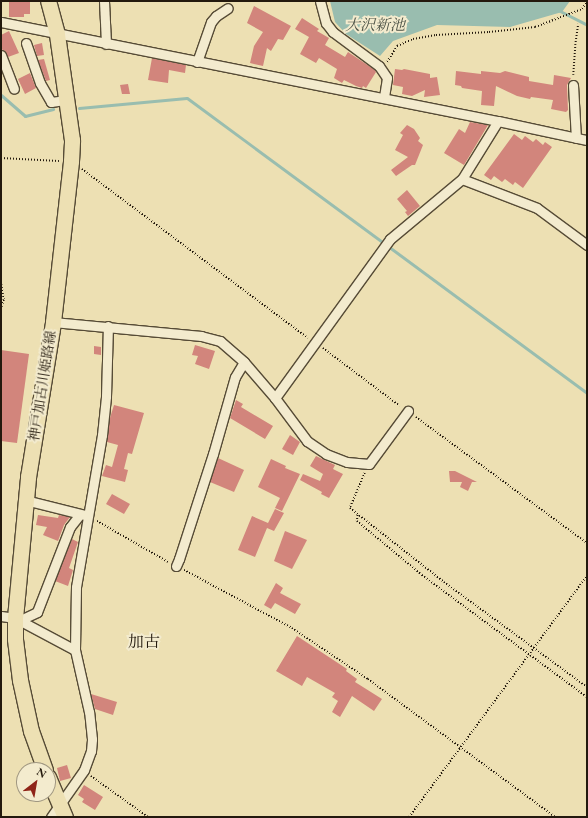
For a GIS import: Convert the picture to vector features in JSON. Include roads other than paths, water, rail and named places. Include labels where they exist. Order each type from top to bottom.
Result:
[{"type":"main road","name":"神戸加古川姫路線","points":[[42,762],[31,731],[20,680],[11,618],[26,500],[53,322],[71,161],[72,140],[56,34],[48,1]]},
{"type":"main road","points":[[56,802],[59,813]]},
{"type":"street","points":[[104,1],[106,44]]},
{"type":"street","points":[[320,1],[326,23],[333,32],[379,66],[383,71],[387,78],[384,98]]},
{"type":"street","points":[[196,62],[211,22],[216,16],[228,8]]},
{"type":"street","points":[[1,22],[587,140]]},
{"type":"street","points":[[26,43],[40,82],[51,102],[66,100]]},
{"type":"street","points":[[1,55],[14,89]]},
{"type":"street","points":[[573,85],[576,138]]},
{"type":"street","points":[[275,398],[390,239],[462,179],[498,121]]},
{"type":"street","points":[[462,179],[537,208],[587,244]]},
{"type":"street","points":[[53,322],[201,336],[220,341],[244,362],[275,398],[307,441],[326,454],[346,462],[369,464],[408,411]]},
{"type":"street","points":[[59,813],[84,770],[91,751],[92,738],[89,712],[75,650],[76,588],[84,515],[104,419],[108,326]]},
{"type":"street","points":[[176,566],[213,454],[235,377],[244,362]]},
{"type":"street","points":[[26,500],[84,515]]},
{"type":"street","points":[[11,618],[37,612],[70,527],[84,515]]},
{"type":"street","points":[[11,618],[75,650]]},
{"type":"water","name":"大沢新池","points":[[330,1],[570,1],[562,12],[510,27],[437,25],[393,41],[380,56],[346,34],[335,22]]},
{"type":"waterway","points":[[560,11],[587,25]]},
{"type":"waterway","points":[[1,95],[25,116],[53,109]]},
{"type":"waterway","points":[[79,108],[187,98],[587,393]]},
{"type":"district","name":"加古","points":[[144,642]]}]
